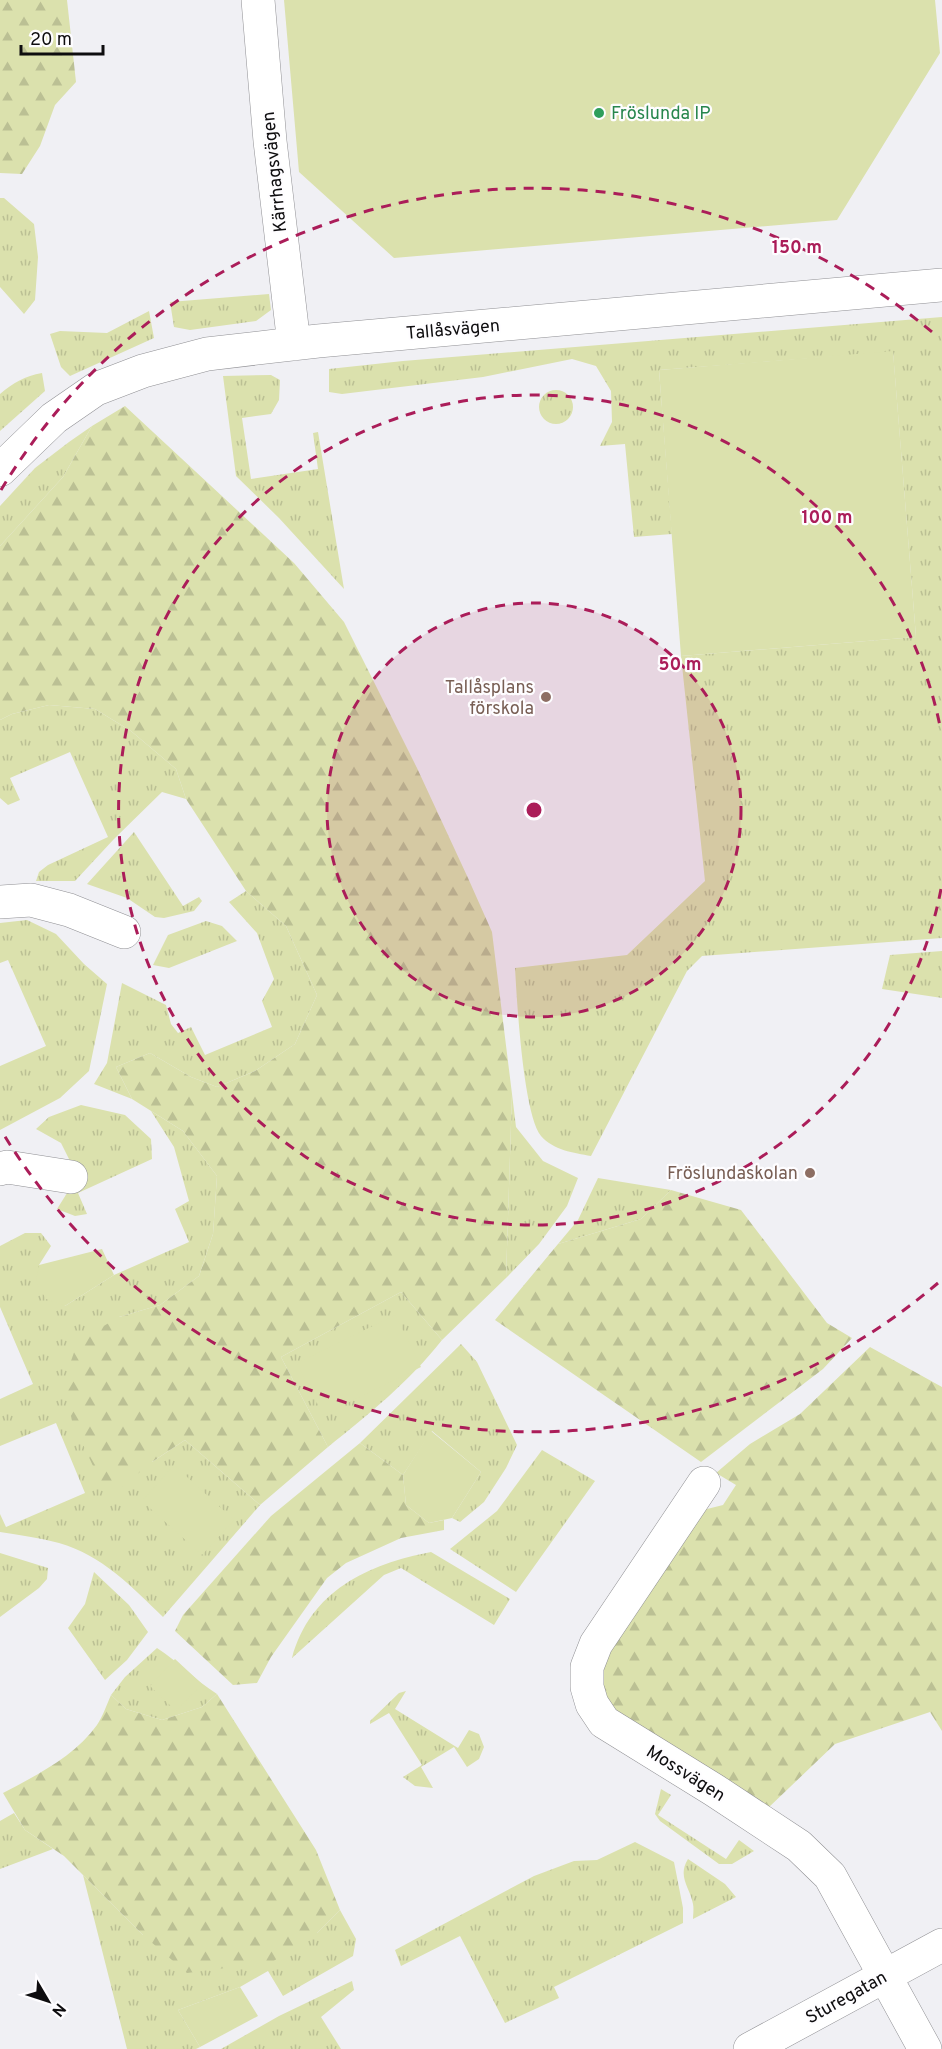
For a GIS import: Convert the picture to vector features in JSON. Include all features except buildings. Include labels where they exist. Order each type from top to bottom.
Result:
[{"type":"street","name":"Kärrhagsvägen","points":[[258,0],[270,141],[294,344]]},
{"type":"street","name":"Tallåsvägen","points":[[0,470],[54,418],[96,389],[143,371],[207,354],[294,344],[942,285]]},
{"type":"street","points":[[0,902],[31,900],[69,910],[124,932]]},
{"type":"street","points":[[0,1169],[8,1167],[71,1177]]},
{"type":"street","name":"Mossvägen","points":[[704,1483],[596,1644],[587,1667],[587,1687],[592,1704],[604,1722],[799,1846],[830,1876],[925,2049]]},
{"type":"street","name":"Sturegatan","points":[[750,2049],[942,1944]]},
{"type":"green space","points":[[0,0],[67,0],[76,82],[55,105],[40,146],[22,174],[0,173]]},
{"type":"green space","name":"Fröslunda IP","points":[[284,0],[935,0],[940,53],[837,220],[394,258],[299,172]]},
{"type":"green space","points":[[0,198],[4,198],[34,224],[38,257],[35,300],[24,314],[0,287]]},
{"type":"green space","points":[[269,294],[271,310],[256,321],[190,330],[174,327],[170,302]]},
{"type":"green space","points":[[149,311],[154,338],[70,376],[61,367],[50,334],[60,331],[107,333]]},
{"type":"green space","points":[[942,317],[942,938],[702,956],[687,971],[591,1156],[551,1145],[541,1136],[535,1124],[525,1081],[515,968],[627,955],[705,881],[681,656],[916,637],[893,352],[659,370],[672,534],[634,537],[625,444],[600,446],[612,422],[611,391],[596,366],[572,359],[483,377],[342,394],[329,392],[329,369]]},
{"type":"green space","points":[[893,351],[916,637],[681,656],[659,370]]},
{"type":"green space","points":[[42,373],[45,391],[0,431],[0,394],[20,380]]},
{"type":"green space","points":[[271,375],[280,380],[279,400],[271,414],[242,418],[251,479],[318,469],[313,433],[318,432],[344,589],[279,518],[236,476],[223,376]]},
{"type":"green space","points":[[556,390],[568,395],[573,407],[568,419],[556,424],[544,419],[539,407],[544,395]]},
{"type":"green space","points":[[125,406],[294,563],[344,622],[417,768],[492,932],[512,1094],[506,1278],[442,1340],[401,1292],[281,1357],[328,1447],[260,1505],[185,1440],[152,1462],[108,1498],[72,1421],[64,1381],[78,1341],[119,1317],[160,1305],[199,1276],[213,1234],[217,1176],[183,1131],[132,1099],[116,1067],[150,1053],[191,1077],[217,1087],[255,1071],[295,1044],[317,995],[286,926],[246,891],[186,799],[176,769],[131,731],[95,709],[49,705],[12,714],[0,720],[0,546],[63,477],[92,426]]},
{"type":"green space","points":[[92,426],[63,477],[0,546],[0,506],[35,468]]},
{"type":"green space","points":[[49,705],[95,709],[131,731],[176,769],[186,799],[162,792],[75,881],[36,881],[39,872],[48,865],[108,837],[70,752],[10,778],[20,800],[8,805],[0,798],[0,720],[12,714]]},
{"type":"green space","points":[[134,832],[183,906],[199,897],[202,901],[194,911],[164,918],[155,917],[127,898],[87,884]]},
{"type":"green space","points":[[246,891],[286,926],[317,995],[295,1044],[255,1071],[217,1087],[191,1077],[150,1053],[116,1067],[132,1099],[94,1084],[107,1063],[122,983],[166,1005],[171,1024],[178,1033],[191,1027],[205,1055],[272,1027],[262,1001],[274,979],[257,933],[229,902]]},
{"type":"green space","points":[[27,920],[56,934],[84,964],[107,984],[89,1071],[60,1098],[0,1130],[0,1066],[46,1046],[8,960],[0,963],[0,923]]},
{"type":"green space","points":[[206,921],[222,926],[237,941],[169,968],[153,965],[168,935]]},
{"type":"green space","points":[[942,951],[942,998],[882,989],[890,955]]},
{"type":"green space","points":[[512,1094],[516,1127],[543,1161],[578,1178],[567,1206],[539,1244],[506,1278]]},
{"type":"green space","points":[[81,1105],[125,1115],[151,1139],[152,1159],[78,1193],[87,1214],[75,1216],[57,1209],[69,1190],[73,1167],[61,1143],[36,1129],[49,1117]]},
{"type":"green space","points":[[151,1111],[183,1131],[217,1176],[213,1234],[199,1276],[160,1305],[119,1317],[152,1462],[185,1440],[260,1505],[163,1617],[116,1573],[89,1555],[59,1543],[0,1532],[0,1514],[6,1527],[85,1493],[56,1423],[0,1446],[0,1399],[33,1384],[0,1307],[0,1246],[25,1233],[41,1233],[51,1246],[39,1265],[65,1306],[114,1275],[189,1242],[175,1209],[189,1201],[174,1147]]},
{"type":"green space","points":[[598,1178],[671,1190],[641,1219],[558,1244],[578,1220]]},
{"type":"green space","points":[[671,1190],[741,1210],[827,1323],[852,1338],[823,1369],[701,1462],[495,1320],[558,1244],[641,1219]]},
{"type":"green space","points":[[102,1249],[114,1275],[65,1306],[46,1299],[36,1282],[39,1265]]},
{"type":"green space","points":[[401,1292],[442,1340],[402,1384],[328,1447],[281,1357]]},
{"type":"green space","points":[[395,1315],[421,1367],[323,1415],[297,1363]]},
{"type":"green space","points":[[461,1344],[477,1362],[517,1445],[506,1468],[484,1502],[460,1522],[452,1518],[481,1472],[432,1431],[403,1475],[360,1443]]},
{"type":"green space","points":[[870,1347],[942,1387],[942,1731],[930,1712],[835,1744],[767,1809],[611,1710],[593,1686],[597,1661],[695,1512],[723,1505],[736,1485],[716,1473],[750,1444],[800,1414]]},
{"type":"green space","points":[[431,1431],[481,1472],[452,1518],[429,1523],[406,1505],[403,1475]]},
{"type":"green space","points":[[360,1443],[403,1475],[406,1505],[429,1523],[444,1520],[444,1530],[401,1538],[346,1563],[327,1578],[271,1657],[257,1683],[233,1685],[175,1631],[183,1615],[271,1516]]},
{"type":"green space","points":[[542,1450],[595,1481],[516,1592],[450,1549],[497,1511]]},
{"type":"green space","points":[[174,1465],[234,1520],[202,1555],[142,1501]]},
{"type":"green space","points":[[431,1552],[510,1599],[494,1625],[401,1568],[384,1575],[292,1658],[312,1615],[327,1598],[345,1584],[385,1564]]},
{"type":"green space","points":[[0,1553],[48,1568],[47,1579],[39,1588],[0,1617]]},
{"type":"green space","points":[[94,1572],[129,1605],[148,1632],[127,1660],[105,1680],[68,1628],[85,1604]]},
{"type":"green space","points":[[157,1648],[217,1694],[202,1707],[162,1720],[126,1709],[111,1695],[125,1677]]},
{"type":"green space","points":[[175,1659],[202,1684],[176,1711],[150,1686]]},
{"type":"green space","points":[[406,1691],[395,1709],[458,1748],[469,1730],[479,1734],[484,1747],[479,1759],[467,1767],[454,1747],[421,1767],[433,1788],[415,1786],[403,1777],[422,1765],[389,1713],[370,1724],[370,1721],[399,1693]]},
{"type":"green space","points":[[217,1694],[316,1850],[340,1910],[317,1933],[272,1962],[187,1973],[143,1935],[64,1856],[25,1830],[3,1793],[54,1764],[78,1746],[97,1725],[111,1695],[126,1709],[162,1720],[202,1707]]},
{"type":"green space","points":[[661,1789],[671,1795],[658,1815],[726,1859],[739,1840],[754,1851],[732,1864],[719,1864],[660,1821],[655,1814]]},
{"type":"green space","points":[[14,1813],[25,1830],[53,1849],[0,1869],[0,1821]]},
{"type":"green space","points":[[635,1842],[674,1862],[683,1908],[683,1923],[554,1987],[559,1998],[505,2023],[460,1936],[401,1966],[395,1950],[534,1876],[574,1861],[597,1860]]},
{"type":"green space","points":[[688,1859],[725,1884],[736,1897],[693,1919],[693,1904],[684,1877]]},
{"type":"green space","points":[[83,1875],[143,1935],[317,1933],[340,1910],[356,1939],[353,1956],[283,1996],[268,1971],[240,1987],[178,2010],[200,2047],[196,2049],[127,2049]]},
{"type":"green space","points":[[352,1981],[354,1990],[321,2017],[341,2049],[221,2049],[279,2016]]},
{"type":"green space","points":[[240,1987],[258,2016],[200,2047],[178,2010]]},
{"type":"place","name":"Fröslunda IP","points":[[599,113]]},
{"type":"place","name":"Tallåsplans förskola","points":[[546,697]]},
{"type":"place","name":"Fröslundaskolan","points":[[810,1173]]}]
